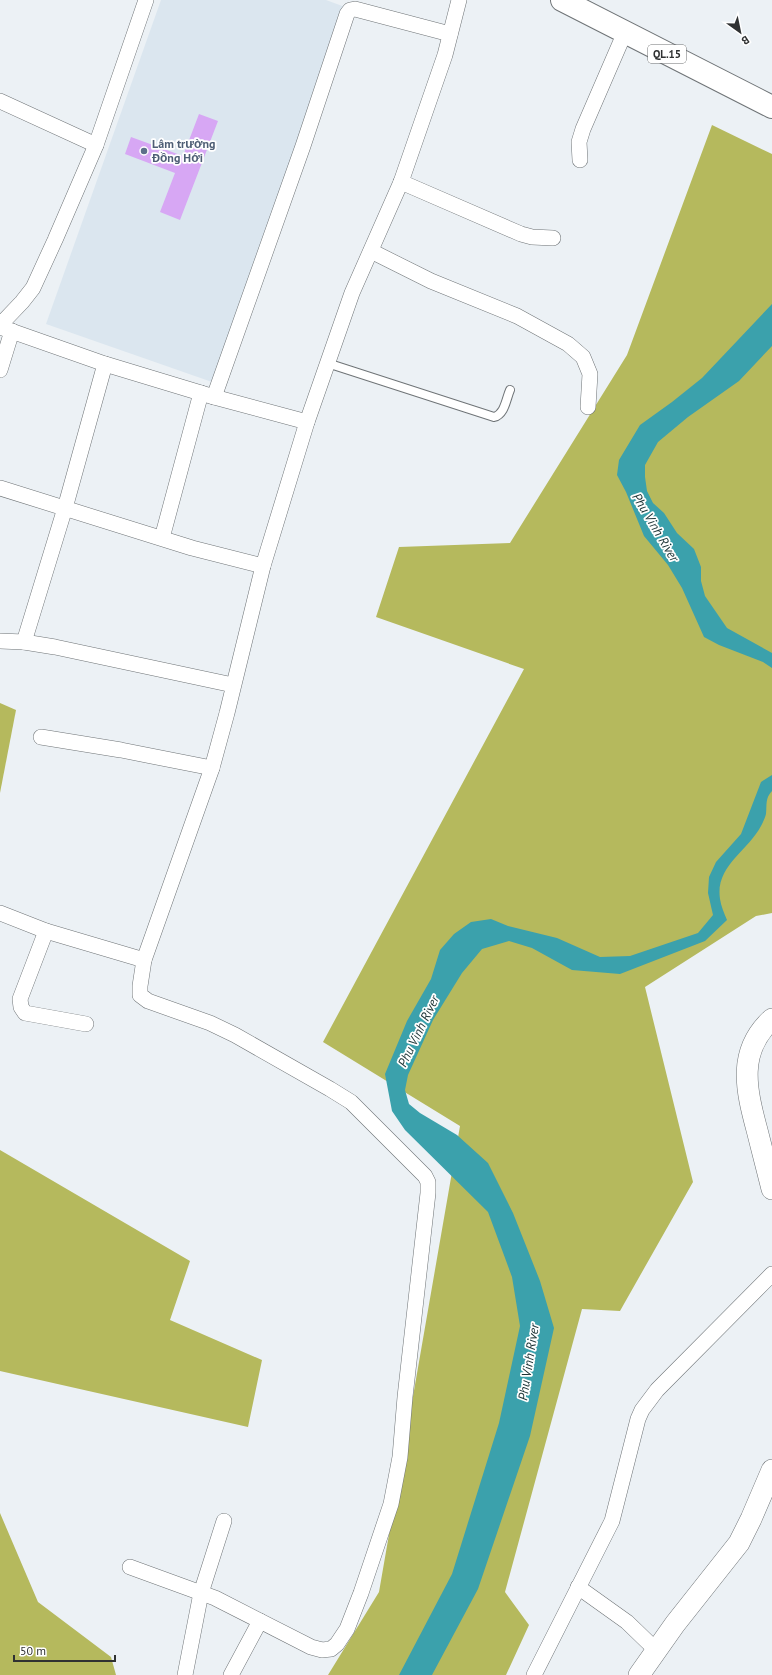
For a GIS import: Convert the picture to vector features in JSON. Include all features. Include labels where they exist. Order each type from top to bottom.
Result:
[{"type":"highway","name":"QL.15","points":[[562,0],[772,107]]},
{"type":"main road","points":[[772,1019],[762,1029],[752,1046],[746,1078],[750,1102],[772,1189]]},
{"type":"main road","points":[[638,1675],[739,1544],[772,1470]]},
{"type":"street","points":[[0,370],[4,328],[33,288],[61,227],[96,145],[146,0]]},
{"type":"street","points":[[130,1567],[215,1598],[311,1647],[322,1650],[331,1649],[337,1644],[347,1629],[362,1593],[391,1504],[397,1476],[428,1192],[428,1182],[426,1176],[351,1102],[235,1035],[210,1023],[148,1001],[140,995],[140,986],[144,960],[212,768],[263,566],[307,422],[352,293],[402,182],[436,85],[459,0]]},
{"type":"street","points":[[162,538],[208,395],[264,253],[303,146],[347,14],[350,10],[355,9],[450,34]]},
{"type":"street","points":[[580,160],[580,136],[625,32]]},
{"type":"street","points":[[0,101],[96,145]]},
{"type":"street","points":[[402,182],[521,234],[532,237],[552,238]]},
{"type":"street","points":[[371,252],[431,281],[518,316],[568,344],[583,357],[590,374],[588,407]]},
{"type":"street","points":[[4,328],[105,364],[208,395],[307,422]]},
{"type":"street","points":[[24,642],[65,508],[105,364]]},
{"type":"street","points":[[0,488],[198,550],[263,566]]},
{"type":"street","points":[[0,641],[24,642],[233,685]]},
{"type":"street","points":[[41,737],[121,750],[212,768]]},
{"type":"street","points":[[0,913],[46,931],[144,960]]},
{"type":"street","points":[[46,931],[20,999],[21,1007],[25,1013],[86,1024]]},
{"type":"street","points":[[534,1675],[615,1513],[635,1429],[642,1410],[657,1390],[772,1274]]},
{"type":"street","points":[[185,1675],[201,1593],[224,1521]]},
{"type":"street","points":[[578,1587],[622,1619],[656,1650]]},
{"type":"street","points":[[231,1675],[260,1621]]},
{"type":"lane","points":[[327,362],[494,417],[499,416],[502,412],[510,390]]},
{"type":"shaded area","points":[[161,0],[326,0],[345,7],[212,382],[46,324]]},
{"type":"green space","points":[[712,125],[772,154],[772,913],[756,916],[645,987],[693,1182],[620,1311],[582,1309],[505,1592],[529,1625],[506,1675],[328,1675],[379,1592],[460,1126],[323,1042],[524,669],[376,617],[399,547],[510,543],[627,355]]},
{"type":"green space","points":[[0,703],[16,710],[0,793]]},
{"type":"green space","points":[[0,1150],[190,1261],[170,1320],[262,1360],[248,1427],[0,1371]]},
{"type":"green space","points":[[0,1513],[38,1602],[111,1657],[116,1675],[0,1675]]},
{"type":"water","name":"Phu Vinh River","points":[[772,304],[772,346],[739,381],[688,417],[658,442],[645,465],[645,477],[647,491],[653,503],[664,513],[677,533],[694,549],[701,567],[701,581],[705,596],[727,628],[772,653],[772,668],[763,662],[719,645],[704,637],[682,588],[668,565],[644,536],[626,492],[617,475],[619,460],[640,425],[702,378]]},
{"type":"water","name":"Phu Vinh River","points":[[772,775],[772,791],[767,799],[766,814],[762,823],[755,835],[727,868],[722,877],[720,899],[727,920],[705,941],[620,974],[572,970],[532,948],[509,941],[482,949],[462,973],[433,1020],[408,1075],[405,1090],[409,1104],[420,1113],[457,1135],[488,1163],[513,1213],[540,1281],[554,1328],[530,1436],[478,1589],[432,1675],[399,1675],[452,1574],[499,1423],[520,1326],[512,1277],[488,1212],[405,1130],[392,1111],[385,1074],[407,1021],[431,979],[440,950],[454,934],[471,922],[491,919],[508,926],[557,938],[600,957],[630,956],[698,933],[713,915],[708,893],[709,877],[716,862],[741,834],[761,782]]},
{"type":"building","points":[[199,114],[218,121],[180,220],[160,212],[175,173],[125,154],[131,137],[183,156]]},
{"type":"place","name":"Lâm trường Đồng Hới","points":[[144,151]]}]
